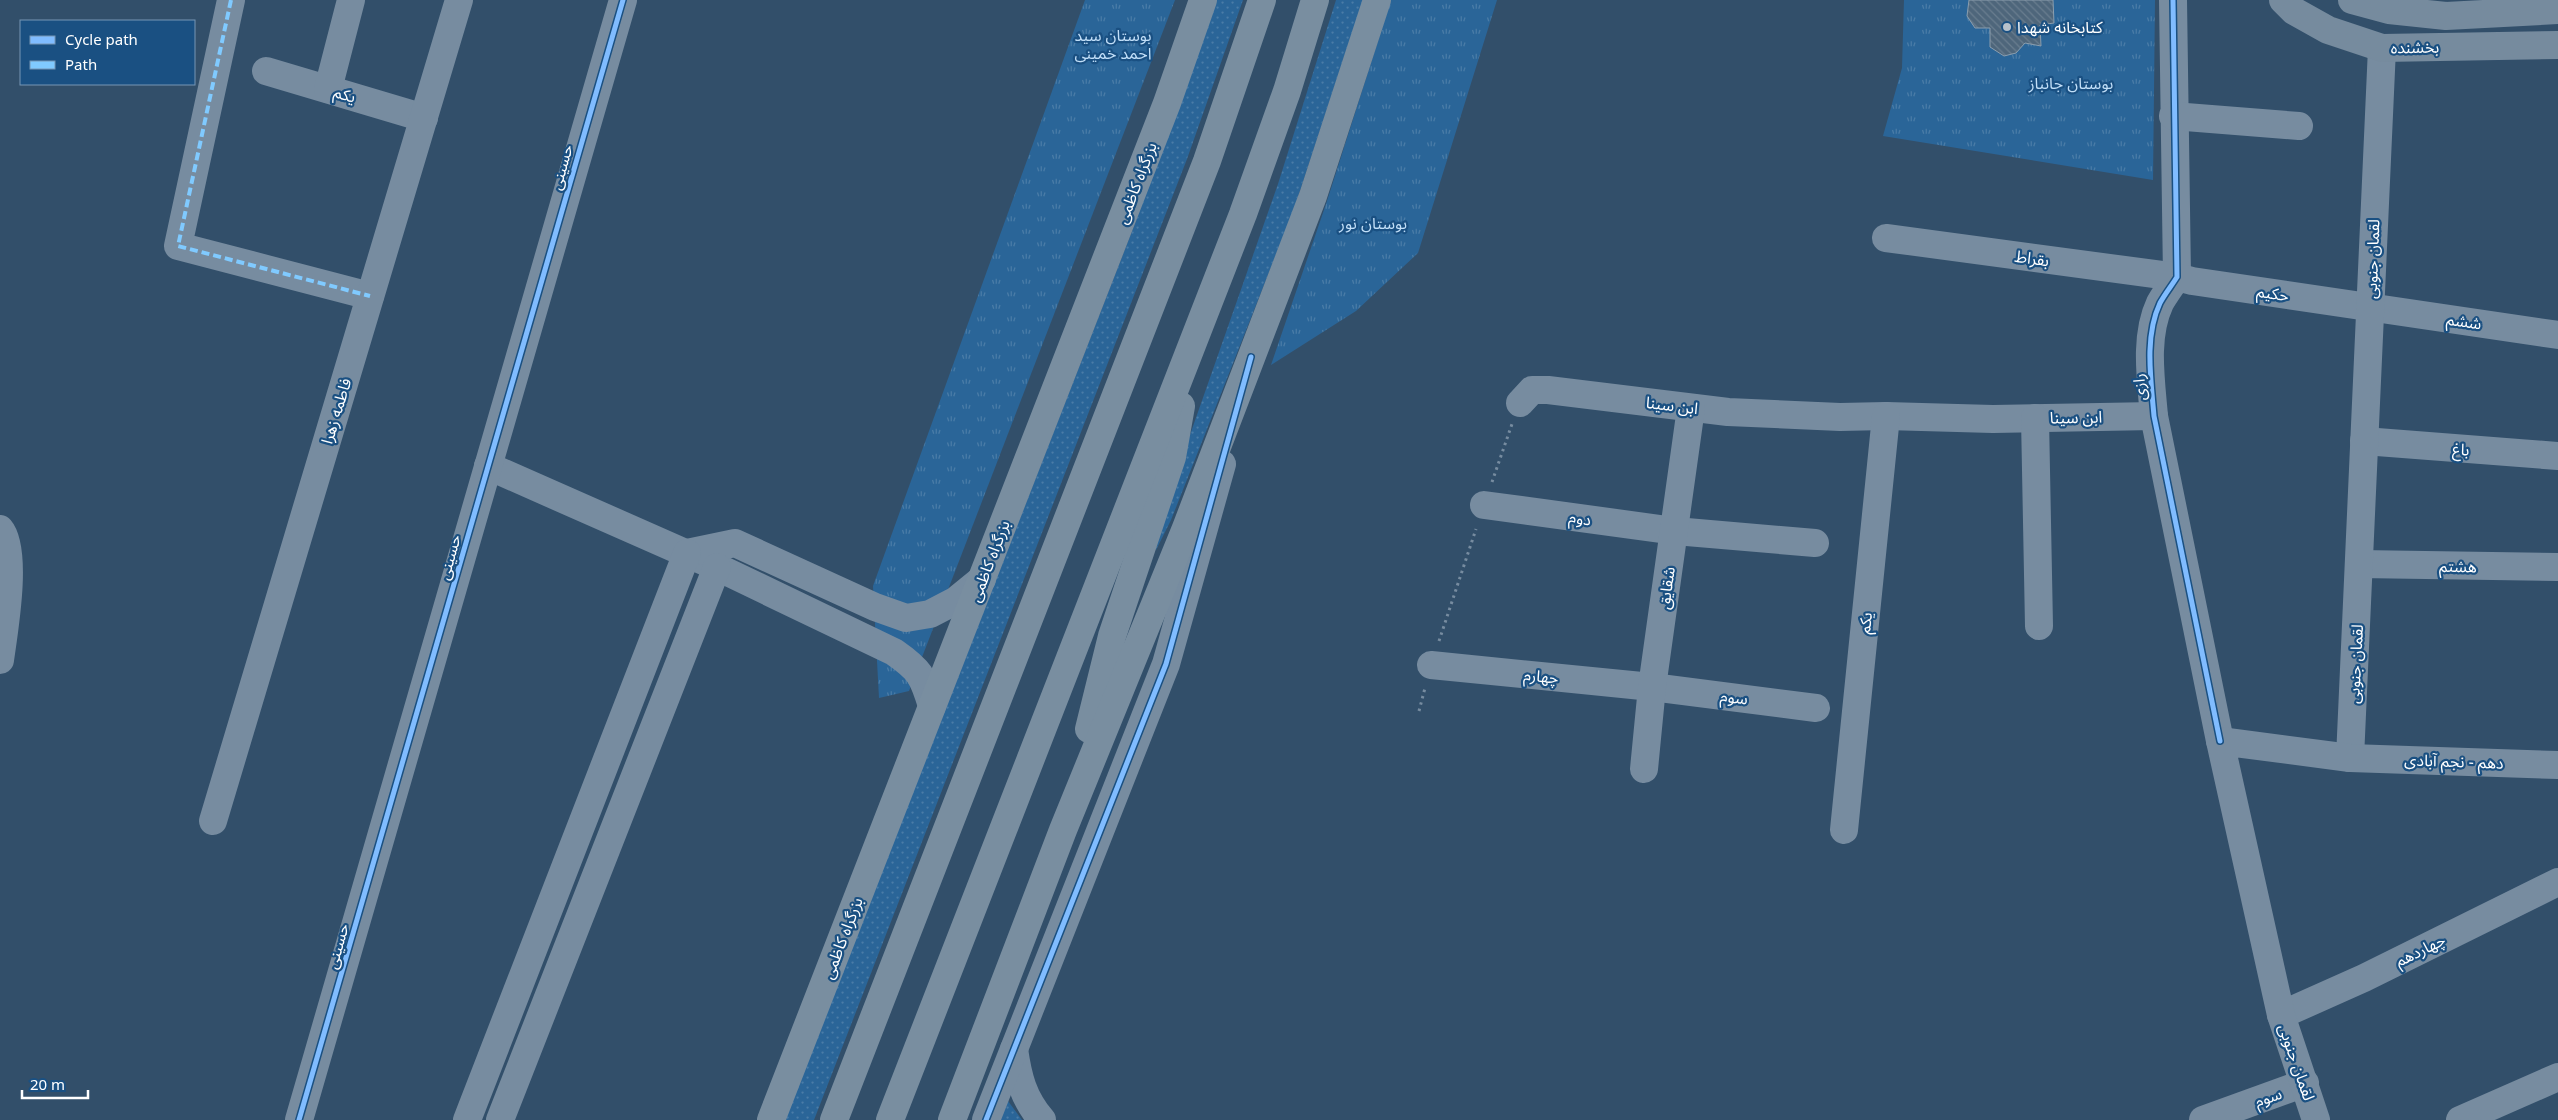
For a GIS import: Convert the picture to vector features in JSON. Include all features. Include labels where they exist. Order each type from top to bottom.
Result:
[{"type":"highway","name":"بزرگراه کاظمی","points":[[771,1120],[1167,103],[1203,0]]},
{"type":"highway","points":[[834,1120],[1204,170],[1262,0]]},
{"type":"highway","points":[[890,1120],[1243,214],[1287,91],[1315,0]]},
{"type":"highway","points":[[952,1120],[1063,830],[1186,528],[1314,196],[1377,0]]},
{"type":"highway","points":[[1063,830],[1112,636],[1172,457],[1192,342]]},
{"type":"main road","name":"بخشنده","points":[[2283,0],[2294,11],[2328,30],[2382,48],[2558,46]]},
{"type":"main road","name":"بخشنده","points":[[2352,0],[2446,16],[2558,10]]},
{"type":"street","points":[[231,0],[178,246],[370,296]]},
{"type":"street","points":[[328,89],[351,0]]},
{"type":"street","name":"فاطمه زهرا","points":[[213,822],[459,0]]},
{"type":"street","name":"حسینی","points":[[299,1120],[623,0]]},
{"type":"street","points":[[2174,0],[2173,116],[2177,277]]},
{"type":"street","name":"لقمان جنوبی","points":[[2350,758],[2382,48]]},
{"type":"street","name":"یکم","points":[[266,71],[424,118]]},
{"type":"street","points":[[2173,116],[2299,126]]},
{"type":"street","name":"بقراط","points":[[1886,238],[2177,277]]},
{"type":"street","name":"حکیم","points":[[2177,277],[2370,308]]},
{"type":"street","name":"رازی","points":[[2177,277],[2160,304],[2152,334],[2150,372],[2154,416],[2220,741]]},
{"type":"street","name":"ششم","points":[[2370,308],[2558,335]]},
{"type":"street","points":[[986,1120],[1166,664],[1251,357]]},
{"type":"street","name":"ابن سینا","points":[[1520,403],[1532,390],[1548,390],[1728,412],[1840,417],[2035,418],[2154,416]]},
{"type":"street","name":"شقایق","points":[[1644,769],[1652,687],[1691,408]]},
{"type":"street","name":"یکم","points":[[1844,830],[1886,416]]},
{"type":"street","points":[[2035,418],[2039,626]]},
{"type":"street","name":"باغ","points":[[2364,441],[2558,456]]},
{"type":"street","points":[[488,466],[717,567],[894,652],[914,665],[924,680],[932,706]]},
{"type":"street","name":"دوم","points":[[1484,504],[1675,531]]},
{"type":"street","points":[[0,529],[6,536],[9,547],[7,603],[0,660]]},
{"type":"street","points":[[1675,531],[1815,543]]},
{"type":"street","points":[[687,554],[735,543],[875,607],[906,618],[930,614],[955,600],[982,579]]},
{"type":"street","points":[[467,1120],[687,554]]},
{"type":"street","name":"هشتم","points":[[2359,564],[2558,567]]},
{"type":"street","points":[[500,1120],[717,567]]},
{"type":"street","name":"چهارم","points":[[1431,665],[1652,687]]},
{"type":"street","name":"سوم","points":[[1652,687],[1816,708]]},
{"type":"street","points":[[2220,741],[2350,758]]},
{"type":"street","name":"لقمان جنوبی","points":[[2220,741],[2281,1015],[2316,1120]]},
{"type":"street","name":"دهم - نجم آبادی","points":[[2350,758],[2558,765]]},
{"type":"street","name":"چهاردهم","points":[[2281,1015],[2364,978],[2558,882]]},
{"type":"street","points":[[1014,1049],[1019,1083],[1029,1106],[1042,1120]]},
{"type":"street","points":[[2460,1120],[2558,1077]]},
{"type":"street","name":"سوم","points":[[2203,1120],[2304,1084]]},
{"type":"path","points":[[1419,712],[1431,665],[1484,504],[1520,403]]},
{"type":"green space","name":"بوستان سید احمد خمینی","points":[[1085,0],[1175,0],[909,691],[879,698],[873,586]]},
{"type":"green space","points":[[1215,0],[1243,0],[1187,159],[814,1120],[785,1120],[1134,226]]},
{"type":"green space","points":[[1336,0],[1363,0],[1294,209],[1171,520],[1156,550],[1156,538],[1165,506],[1278,184]]},
{"type":"green space","name":"بوستان نور","points":[[1391,0],[1497,0],[1418,253],[1356,311],[1271,365],[1326,204]]},
{"type":"green space","name":"بوستان جانباز","points":[[1904,0],[2155,0],[2153,180],[1883,136],[1902,68]]},
{"type":"green space","points":[[1005,1089],[1008,1101],[1022,1120],[993,1120]]},
{"type":"building","name":"کتابخانه شهدا","points":[[1969,0],[2053,0],[2054,23],[2040,25],[2041,46],[2025,43],[2016,53],[2004,56],[1990,47],[1990,28],[1975,28],[1967,16]]},
{"type":"marked path","points":[[231,0],[178,246],[370,296]]},
{"type":"cycle path","points":[[299,1120],[623,0]]},
{"type":"cycle path","points":[[2173,0],[2177,277],[2160,303],[2155,316],[2150,344],[2150,373],[2154,416],[2220,741]]},
{"type":"cycle path","points":[[986,1120],[1166,664],[1251,357]]},
{"type":"place","name":"کتابخانه شهدا","points":[[2007,27]]}]
